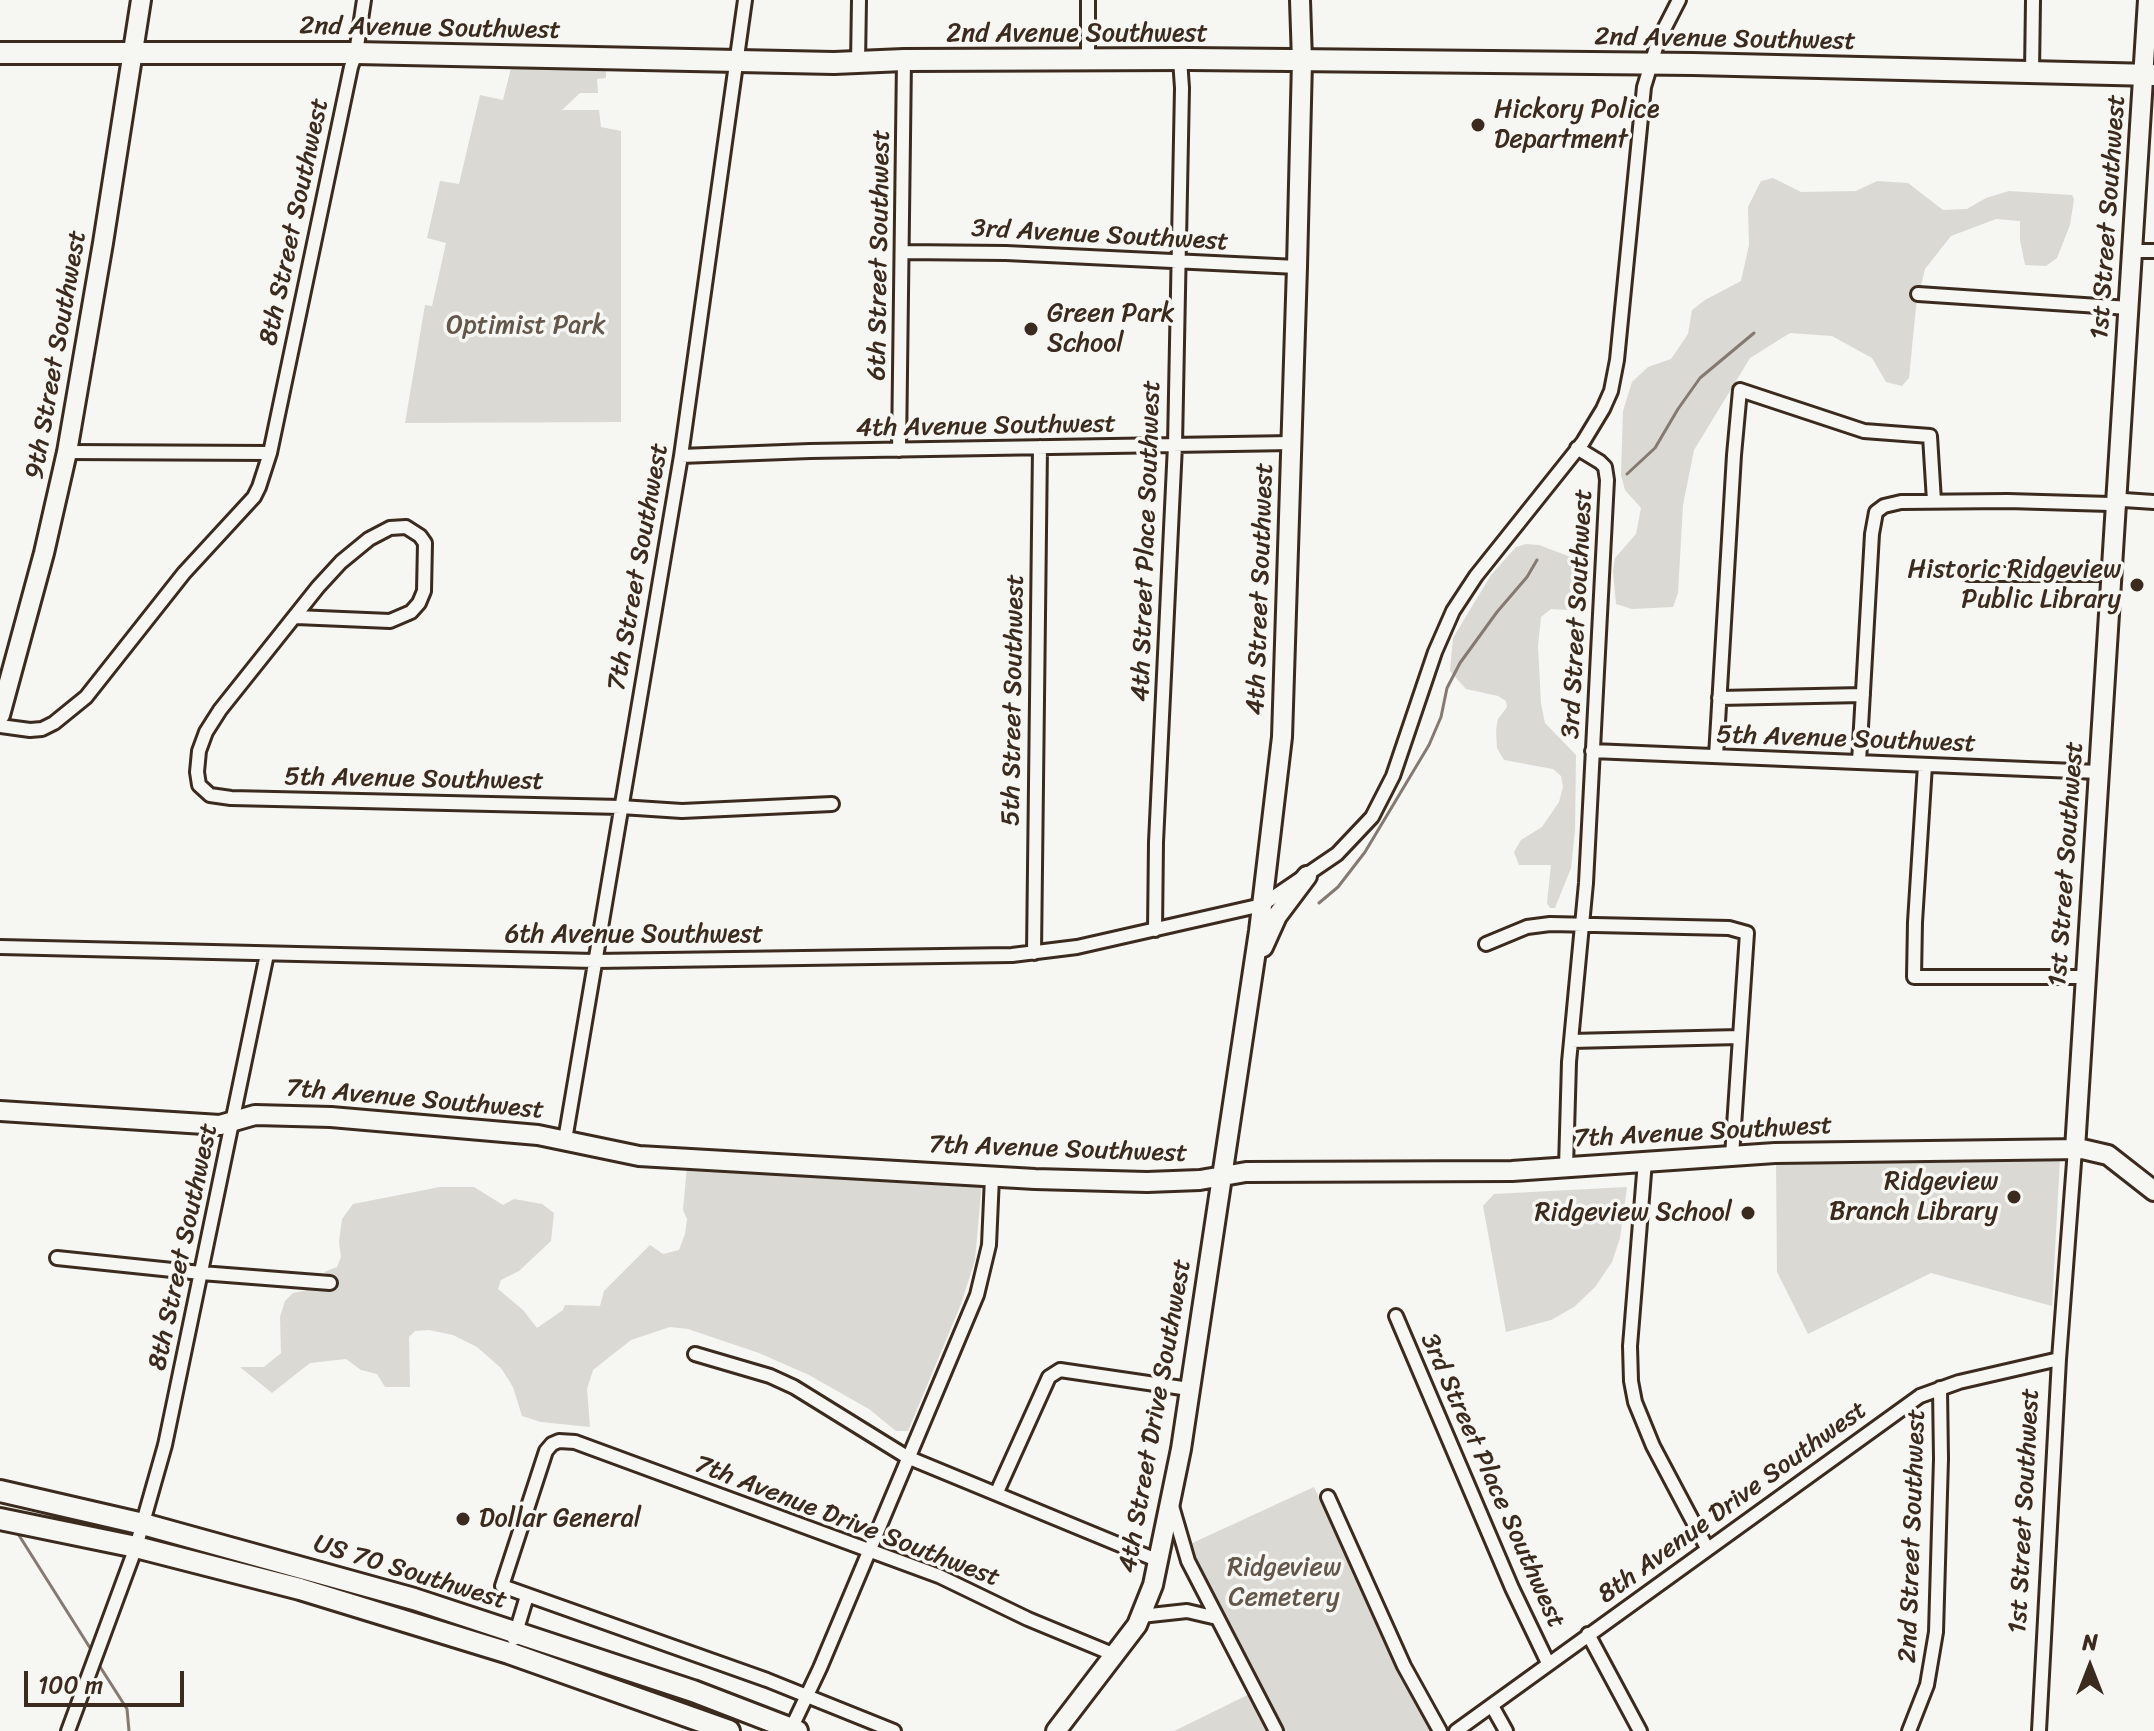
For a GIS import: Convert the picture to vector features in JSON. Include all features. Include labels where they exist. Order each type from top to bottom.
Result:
[{"type":"main road","name":"2nd Avenue Southwest","points":[[0,53],[356,53],[858,63],[904,60],[1180,59],[1650,64],[2149,75]]},
{"type":"main road","name":"US 70 Southwest","points":[[0,1491],[143,1524],[414,1599],[693,1691],[794,1730]]},
{"type":"main road","name":"US 70 Southwest","points":[[0,1519],[136,1547],[300,1589],[509,1653],[729,1731]]},
{"type":"street","name":"9th Street Southwest","points":[[0,715],[44,553],[67,452],[141,0]]},
{"type":"street","name":"8th Street Southwest","points":[[0,726],[42,729],[86,697],[184,573],[254,497],[264,477],[270,453],[356,53],[364,0]]},
{"type":"street","name":"7th Street Southwest","points":[[565,1140],[681,456],[745,0]]},
{"type":"street","points":[[858,63],[859,0]]},
{"type":"street","points":[[1088,0],[1088,59]]},
{"type":"street","name":"4th Street Southwest","points":[[1222,1176],[1262,905],[1282,737],[1297,267],[1302,61],[1300,0]]},
{"type":"street","points":[[1577,448],[1603,409],[1615,373],[1639,132],[1650,64],[1679,0]]},
{"type":"street","points":[[2032,73],[2033,0]]},
{"type":"street","name":"1st Street Southwest","points":[[2039,1731],[2059,1359],[2129,308],[2149,75],[2148,0]]},
{"type":"street","name":"4th Street Place Southwest","points":[[1155,930],[1156,842],[1175,445],[1180,59]]},
{"type":"street","name":"6th Street Southwest","points":[[899,450],[904,60]]},
{"type":"street","points":[[2133,251],[2154,251]]},
{"type":"street","name":"3rd Avenue Southwest","points":[[902,252],[1297,267]]},
{"type":"street","points":[[1918,294],[2129,308]]},
{"type":"street","points":[[1716,756],[1740,390],[1864,431],[1930,436],[1934,501]]},
{"type":"street","name":"4th Avenue Southwest","points":[[681,456],[1292,443]]},
{"type":"street","name":"5th Street Southwest","points":[[1034,953],[1040,447]]},
{"type":"street","name":"3rd Street Southwest","points":[[1566,1167],[1571,1041],[1583,924],[1607,480],[1605,467],[1577,448]]},
{"type":"street","name":"6th Avenue Southwest","points":[[0,947],[595,961],[1034,953],[1077,947],[1262,905],[1337,854],[1372,817],[1393,776],[1435,652],[1453,611],[1476,576],[1577,448]]},
{"type":"street","points":[[67,452],[270,453]]},
{"type":"street","points":[[1859,762],[1872,534],[1876,512],[1894,503],[1934,501],[2154,502]]},
{"type":"street","name":"5th Avenue Southwest","points":[[296,617],[374,622],[390,621],[411,612],[424,591],[425,543],[406,527],[390,528],[379,532],[341,562],[296,617],[220,710],[206,732],[199,751],[197,772],[199,785],[210,795],[682,811],[832,804]]},
{"type":"street","points":[[1969,574],[2112,574]]},
{"type":"street","points":[[1719,698],[1863,695]]},
{"type":"street","name":"5th Avenue Southwest","points":[[1592,751],[2099,772]]},
{"type":"street","points":[[1925,765],[1914,977],[2086,977]]},
{"type":"street","points":[[1249,988],[1271,927],[1307,876]]},
{"type":"street","points":[[1486,944],[1527,927],[1583,924],[1729,928],[1747,933],[1732,1156]]},
{"type":"street","name":"8th Street Southwest","points":[[68,1731],[136,1547],[165,1445],[267,954]]},
{"type":"street","points":[[1571,1041],[1739,1037]]},
{"type":"street","name":"7th Avenue Southwest","points":[[0,1111],[220,1125],[255,1115],[276,1114],[484,1129],[565,1140],[639,1156],[992,1177],[1158,1182],[1200,1180],[1246,1172],[1512,1171],[1732,1156],[1898,1150],[2075,1149],[2108,1155],[2154,1191]]},
{"type":"street","points":[[1645,1161],[1630,1346],[1631,1381],[1635,1402],[1653,1446],[1707,1548]]},
{"type":"street","name":"4th Street Drive Southwest","points":[[1056,1731],[1141,1616],[1159,1561],[1171,1503],[1222,1176]]},
{"type":"street","points":[[794,1730],[977,1295],[989,1245],[992,1177]]},
{"type":"street","points":[[57,1258],[330,1283]]},
{"type":"street","name":"3rd Street Place Southwest","points":[[1396,1316],[1512,1588],[1548,1663]]},
{"type":"street","points":[[695,1354],[770,1376],[794,1387],[907,1457],[1159,1561]]},
{"type":"street","name":"8th Avenue Drive Southwest","points":[[1456,1731],[1920,1396],[1940,1388],[2059,1359]]},
{"type":"street","points":[[997,1492],[1049,1377],[1060,1370],[1189,1389]]},
{"type":"street","name":"2nd Street Southwest","points":[[1909,1731],[1927,1685],[1936,1632],[1940,1388]]},
{"type":"street","name":"7th Avenue Drive Southwest","points":[[527,1596],[502,1586],[546,1451],[559,1441],[575,1442],[939,1576],[1028,1619],[1115,1655]]},
{"type":"street","points":[[1328,1497],[1404,1666],[1440,1731]]},
{"type":"street","points":[[1171,1503],[1183,1550],[1276,1731]]},
{"type":"street","points":[[509,1653],[527,1596],[808,1696],[894,1731]]},
{"type":"street","points":[[1141,1616],[1187,1611],[1217,1618]]},
{"type":"street","name":"3rd Street Place Southwest","points":[[1588,1634],[1640,1731]]},
{"type":"street","points":[[1492,1706],[1506,1731]]},
{"type":"green space","name":"Optimist Park","points":[[512,64],[606,67],[606,78],[597,79],[598,93],[580,93],[562,110],[599,110],[601,127],[621,131],[621,422],[405,423],[425,305],[432,306],[446,243],[427,238],[440,181],[459,184],[480,95],[503,100]]},
{"type":"green space","points":[[1773,178],[1801,192],[1856,191],[1877,181],[1908,183],[1943,210],[1967,209],[1986,198],[2009,191],[2072,195],[2074,199],[2070,225],[2057,258],[2046,266],[2025,265],[2020,221],[1996,219],[1951,236],[1925,269],[1916,307],[1909,378],[1902,386],[1886,382],[1872,358],[1832,336],[1790,333],[1750,358],[1694,450],[1683,505],[1678,593],[1673,607],[1632,609],[1616,604],[1615,558],[1636,534],[1641,508],[1625,490],[1621,475],[1623,411],[1632,382],[1648,367],[1671,359],[1688,334],[1692,310],[1741,281],[1749,245],[1748,207],[1761,181]]},
{"type":"green space","points":[[1539,545],[1568,556],[1588,571],[1585,611],[1551,609],[1541,617],[1538,646],[1545,723],[1576,755],[1571,868],[1555,908],[1550,908],[1547,903],[1551,865],[1519,865],[1514,852],[1521,840],[1542,827],[1559,802],[1563,787],[1561,776],[1553,769],[1504,760],[1497,748],[1496,730],[1498,719],[1507,707],[1506,701],[1498,696],[1466,689],[1450,671],[1453,638],[1491,575],[1516,547]]},
{"type":"green space","points":[[2060,1159],[2052,1306],[1931,1273],[1808,1334],[1777,1272],[1776,1162]]},
{"type":"green space","points":[[687,1166],[982,1182],[975,1260],[961,1304],[908,1431],[896,1431],[869,1409],[809,1375],[759,1353],[688,1329],[670,1327],[631,1340],[593,1370],[587,1389],[590,1427],[541,1422],[522,1416],[513,1387],[501,1368],[477,1347],[453,1335],[429,1330],[415,1331],[409,1337],[410,1387],[385,1387],[377,1374],[361,1370],[346,1359],[310,1363],[272,1393],[240,1367],[264,1367],[281,1353],[280,1317],[285,1301],[293,1293],[340,1283],[324,1272],[337,1267],[341,1257],[342,1219],[353,1204],[440,1187],[474,1187],[503,1205],[514,1199],[542,1204],[554,1213],[551,1241],[519,1271],[501,1280],[498,1289],[523,1310],[537,1328],[563,1310],[565,1305],[600,1306],[604,1291],[650,1245],[663,1254],[679,1250],[687,1219],[683,1210]]},
{"type":"green space","points":[[1627,1187],[1620,1238],[1612,1262],[1595,1287],[1574,1307],[1551,1320],[1506,1332],[1483,1206],[1494,1194]]},
{"type":"green space","name":"Ridgeview Cemetery","points":[[1314,1487],[1430,1731],[1174,1731],[1262,1688],[1188,1545]]},
{"type":"waterway","points":[[1627,474],[1655,448],[1700,378],[1754,333]]},
{"type":"waterway","points":[[1319,903],[1338,887],[1365,852],[1429,745],[1441,717],[1447,688],[1460,663],[1537,560]]},
{"type":"waterway","points":[[15,1529],[92,1651]]},
{"type":"waterway","points":[[97,1662],[127,1709],[129,1731]]},
{"type":"place","name":"Hickory Police Department","points":[[1478,125]]},
{"type":"place","name":"Green Park School","points":[[1031,329]]},
{"type":"place","name":"Historic Ridgeview Public Library","points":[[2137,585]]},
{"type":"place","name":"Ridgeview Branch Library","points":[[2014,1197]]},
{"type":"place","name":"Ridgeview School","points":[[1748,1213]]},
{"type":"place","name":"Dollar General","points":[[463,1519]]}]
